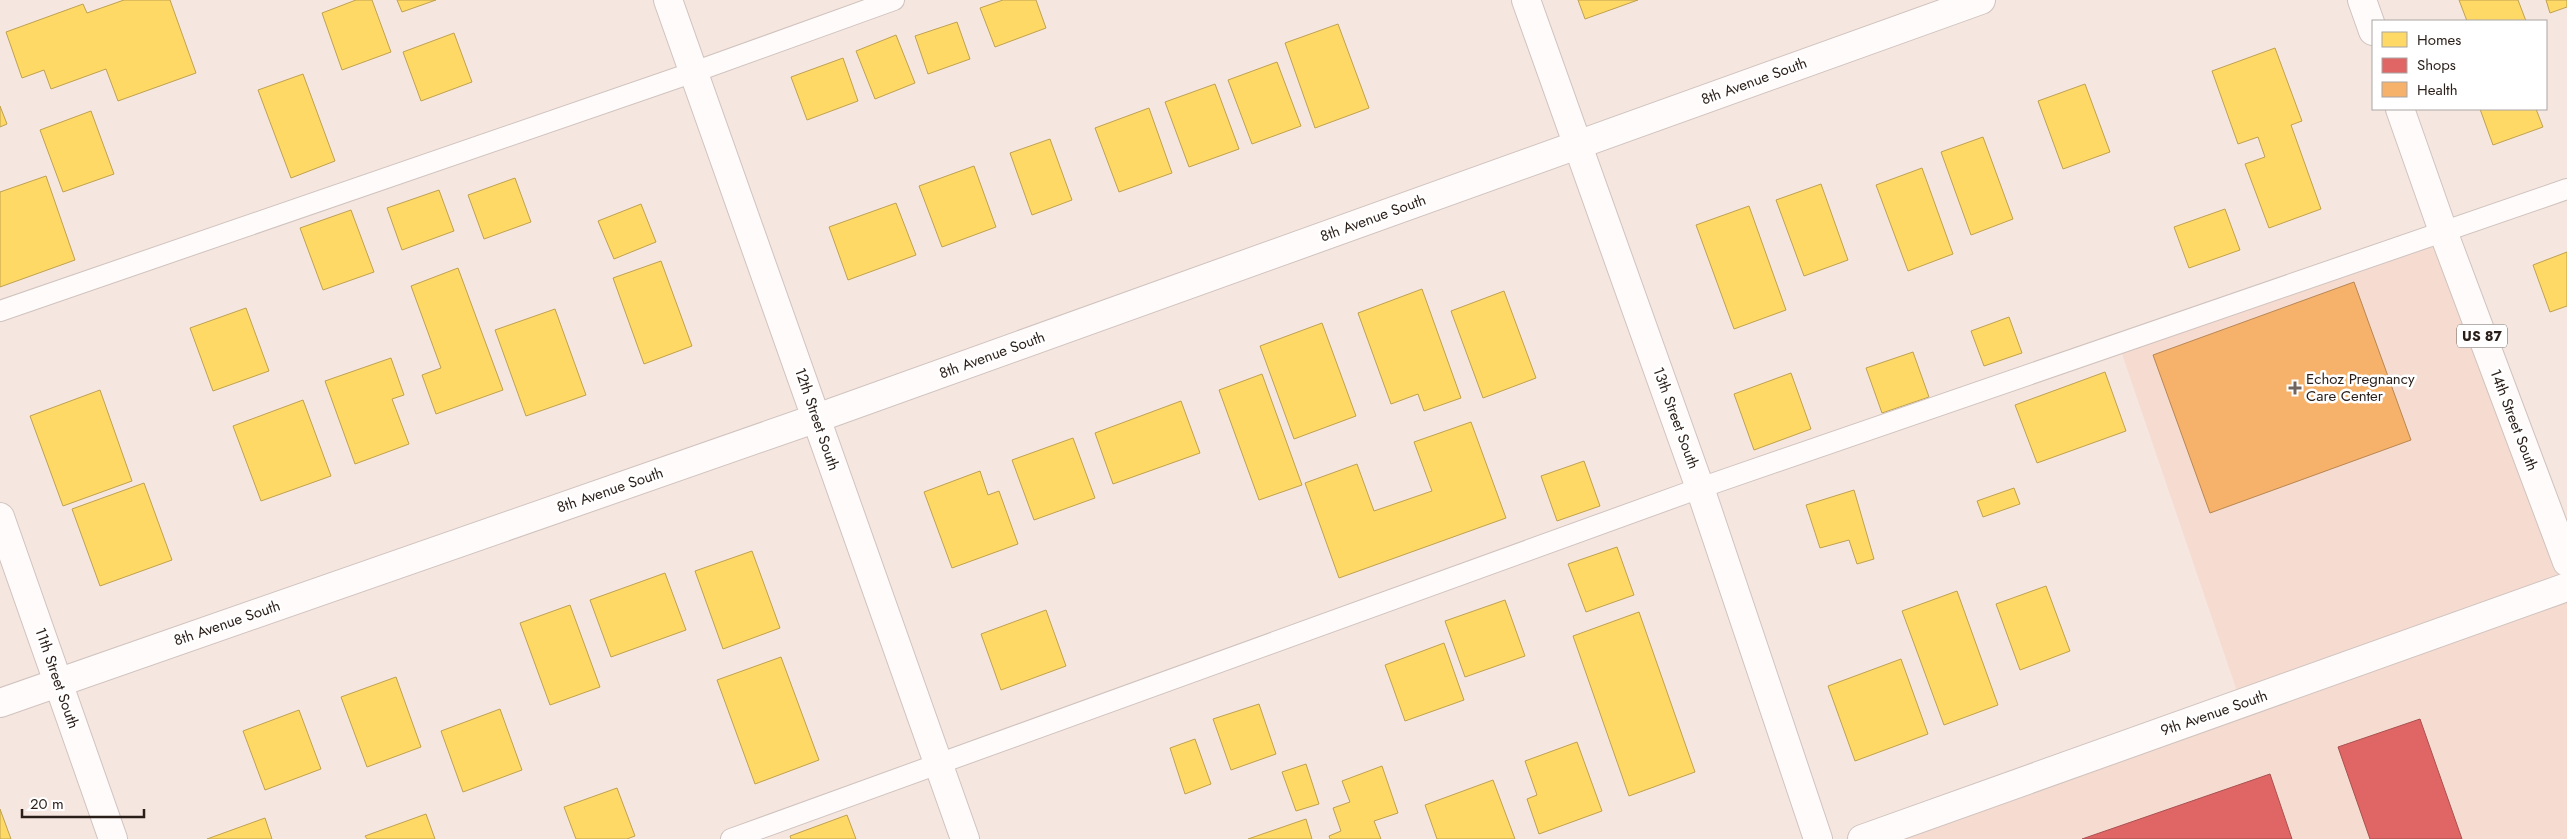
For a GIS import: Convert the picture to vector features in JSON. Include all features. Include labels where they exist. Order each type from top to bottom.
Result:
[{"type":"street","name":"12th Street South","points":[[668,0],[965,839]]},
{"type":"street","name":"13th Street South","points":[[1526,0],[1700,488],[1818,839]]},
{"type":"street","name":"8th Avenue South","points":[[0,703],[817,418],[1981,0]]},
{"type":"street","points":[[2362,0],[2372,28]]},
{"type":"street","name":"14th Street South","points":[[2400,110],[2444,234],[2567,562]]},
{"type":"street","name":"11th Street South","points":[[0,517],[113,839]]},
{"type":"street","name":"9th Avenue South","points":[[1862,839],[2567,587]]},
{"type":"lane","points":[[0,311],[694,72],[894,0]]},
{"type":"lane","points":[[730,839],[1700,488],[2444,234],[2567,189]]},
{"type":"shaded area","points":[[2444,234],[2567,562],[2567,839],[1862,839],[2241,703],[2119,345]]},
{"type":"building: Homes","points":[[124,0],[170,0],[196,73],[118,101],[106,69],[51,89],[44,70],[22,78],[6,32],[83,4],[87,13]]},
{"type":"building: Homes","points":[[356,0],[372,0],[391,52],[342,70],[322,13]]},
{"type":"building: Homes","points":[[397,0],[436,0],[402,12]]},
{"type":"building: Homes","points":[[1003,0],[1036,0],[1046,28],[995,47],[980,8]]},
{"type":"building: Homes","points":[[1578,0],[1638,0],[1585,19]]},
{"type":"building: Homes","points":[[2459,0],[2518,0],[2526,20],[2467,20]]},
{"type":"building: Homes","points":[[2546,0],[2567,0],[2567,7],[2550,13]]},
{"type":"building: Homes","points":[[957,22],[970,59],[928,74],[915,36]]},
{"type":"building: Homes","points":[[1338,24],[1369,108],[1315,128],[1285,43]]},
{"type":"building: Homes","points":[[454,33],[472,82],[421,101],[403,52]]},
{"type":"building: Homes","points":[[896,35],[915,83],[875,99],[856,51]]},
{"type":"building: Homes","points":[[2275,48],[2302,121],[2291,125],[2321,209],[2269,228],[2245,164],[2265,157],[2258,137],[2238,144],[2212,71]]},
{"type":"building: Homes","points":[[843,58],[858,101],[807,120],[791,77]]},
{"type":"building: Homes","points":[[1277,62],[1301,126],[1252,144],[1228,80]]},
{"type":"building: Homes","points":[[303,74],[335,161],[291,178],[258,90]]},
{"type":"building: Homes","points":[[1215,84],[1239,149],[1189,167],[1165,102]]},
{"type":"building: Homes","points":[[2085,84],[2110,152],[2063,169],[2038,101]]},
{"type":"building: Homes","points":[[0,106],[7,124],[0,127]]},
{"type":"building: Homes","points":[[1149,108],[1172,173],[1119,192],[1095,128]]},
{"type":"building: Homes","points":[[2480,110],[2536,110],[2543,127],[2493,145]]},
{"type":"building: Homes","points":[[91,111],[114,174],[63,192],[40,130]]},
{"type":"building: Homes","points":[[1983,137],[2013,219],[1971,235],[1941,152]]},
{"type":"building: Homes","points":[[1050,139],[1072,200],[1032,215],[1010,153]]},
{"type":"building: Homes","points":[[974,166],[996,227],[942,247],[919,186]]},
{"type":"building: Homes","points":[[1922,168],[1953,254],[1908,271],[1876,185]]},
{"type":"building: Homes","points":[[46,176],[75,260],[0,287],[0,192]]},
{"type":"building: Homes","points":[[515,178],[531,222],[484,239],[468,195]]},
{"type":"building: Homes","points":[[1821,184],[1848,260],[1804,276],[1776,200]]},
{"type":"building: Homes","points":[[439,190],[454,231],[402,250],[387,208]]},
{"type":"building: Homes","points":[[896,203],[916,255],[848,280],[829,227]]},
{"type":"building: Homes","points":[[641,204],[656,242],[614,259],[598,221]]},
{"type":"building: Homes","points":[[1749,206],[1786,310],[1734,329],[1696,225]]},
{"type":"building: Homes","points":[[2225,209],[2240,250],[2189,268],[2174,227]]},
{"type":"building: Homes","points":[[351,210],[374,272],[323,290],[300,228]]},
{"type":"building: Homes","points":[[2567,252],[2567,306],[2550,312],[2533,265]]},
{"type":"building: Homes","points":[[661,261],[692,346],[644,364],[613,278]]},
{"type":"building: Homes","points":[[458,268],[503,390],[436,414],[422,375],[441,368],[411,286]]},
{"type":"building: Homes","points":[[1422,289],[1461,398],[1424,411],[1418,394],[1391,404],[1358,313]]},
{"type":"building: Homes","points":[[1504,291],[1536,378],[1483,398],[1451,311]]},
{"type":"building: Homes","points":[[246,308],[269,371],[213,391],[190,328]]},
{"type":"building: Homes","points":[[555,309],[586,395],[526,416],[495,330]]},
{"type":"building: Homes","points":[[2009,317],[2022,353],[1984,366],[1971,331]]},
{"type":"building: Homes","points":[[1322,323],[1356,416],[1294,439],[1260,346]]},
{"type":"building: Homes","points":[[1913,352],[1929,397],[1882,413],[1866,368]]},
{"type":"building: Homes","points":[[391,358],[404,395],[392,399],[409,444],[355,464],[325,381]]},
{"type":"building: Homes","points":[[2105,372],[2126,431],[2037,463],[2015,405]]},
{"type":"building: Homes","points":[[1791,373],[1811,429],[1754,450],[1734,394]]},
{"type":"building: Homes","points":[[1262,374],[1302,485],[1259,500],[1219,390]]},
{"type":"building: Homes","points":[[100,390],[132,481],[63,506],[30,416]]},
{"type":"building: Homes","points":[[303,400],[331,476],[261,501],[233,426]]},
{"type":"building: Homes","points":[[1181,401],[1200,453],[1113,484],[1095,433]]},
{"type":"building: Homes","points":[[1471,422],[1506,518],[1339,578],[1305,483],[1357,464],[1374,511],[1432,491],[1414,442]]},
{"type":"building: Homes","points":[[1073,438],[1095,498],[1034,520],[1012,460]]},
{"type":"building: Homes","points":[[1584,461],[1600,506],[1557,521],[1541,476]]},
{"type":"building: Homes","points":[[980,471],[988,495],[999,491],[1018,544],[952,568],[924,492]]},
{"type":"building: Homes","points":[[144,483],[172,560],[100,586],[72,509]]},
{"type":"building: Homes","points":[[2014,488],[2020,504],[1983,517],[1977,501]]},
{"type":"building: Homes","points":[[1854,490],[1874,559],[1857,564],[1849,540],[1820,548],[1806,505]]},
{"type":"building: Homes","points":[[1617,547],[1634,595],[1586,612],[1568,564]]},
{"type":"building: Homes","points":[[752,551],[780,628],[723,649],[695,571]]},
{"type":"building: Homes","points":[[665,573],[686,630],[611,657],[590,600]]},
{"type":"building: Homes","points":[[2046,586],[2070,651],[2020,670],[1996,604]]},
{"type":"building: Homes","points":[[1957,591],[1998,705],[1944,725],[1902,611]]},
{"type":"building: Homes","points":[[1505,600],[1525,656],[1465,677],[1445,621]]},
{"type":"building: Homes","points":[[570,605],[600,687],[550,705],[520,623]]},
{"type":"building: Homes","points":[[1046,610],[1066,666],[1001,690],[981,634]]},
{"type":"building: Homes","points":[[1639,612],[1695,772],[1629,796],[1573,636]]},
{"type":"building: Homes","points":[[1444,643],[1464,700],[1405,721],[1385,665]]},
{"type":"building: Homes","points":[[781,657],[819,760],[755,784],[717,680]]},
{"type":"building: Homes","points":[[1901,659],[1928,734],[1855,761],[1828,686]]},
{"type":"building: Homes","points":[[396,677],[421,747],[367,767],[341,697]]},
{"type":"building: Homes","points":[[1259,704],[1276,754],[1231,770],[1213,719]]},
{"type":"building: Homes","points":[[500,709],[522,770],[463,792],[441,731]]},
{"type":"building: Homes","points":[[299,710],[321,769],[265,790],[243,731]]},
{"type":"building: Homes","points":[[1195,739],[1211,784],[1185,794],[1170,748]]},
{"type":"building: Homes","points":[[1577,742],[1602,811],[1539,834],[1527,799],[1537,795],[1525,761]]},
{"type":"building: Homes","points":[[1306,764],[1319,804],[1296,811],[1282,772]]},
{"type":"building: Homes","points":[[1382,766],[1398,813],[1374,821],[1381,839],[1330,839],[1329,836],[1341,831],[1333,808],[1350,802],[1342,781]]},
{"type":"building: Homes","points":[[1493,780],[1515,839],[1437,839],[1425,805]]},
{"type":"building: Homes","points":[[617,788],[635,836],[627,839],[576,839],[564,807]]},
{"type":"building: Homes","points":[[0,809],[11,839],[0,839]]},
{"type":"building: Homes","points":[[426,814],[435,839],[367,839],[365,836]]},
{"type":"building: Homes","points":[[847,815],[856,839],[791,839],[790,836]]},
{"type":"building: Homes","points":[[265,818],[272,839],[207,839]]},
{"type":"building: Homes","points":[[1306,819],[1312,839],[1248,839]]},
{"type":"building: Shops","points":[[2420,719],[2462,839],[2370,839],[2338,747]]},
{"type":"building: Shops","points":[[2270,774],[2292,839],[2082,839]]},
{"type":"building: Health","points":[[2354,282],[2411,440],[2210,513],[2153,355]]},
{"type":"place","name":"Echoz Pregnancy Care Center","points":[[2295,388]]}]
